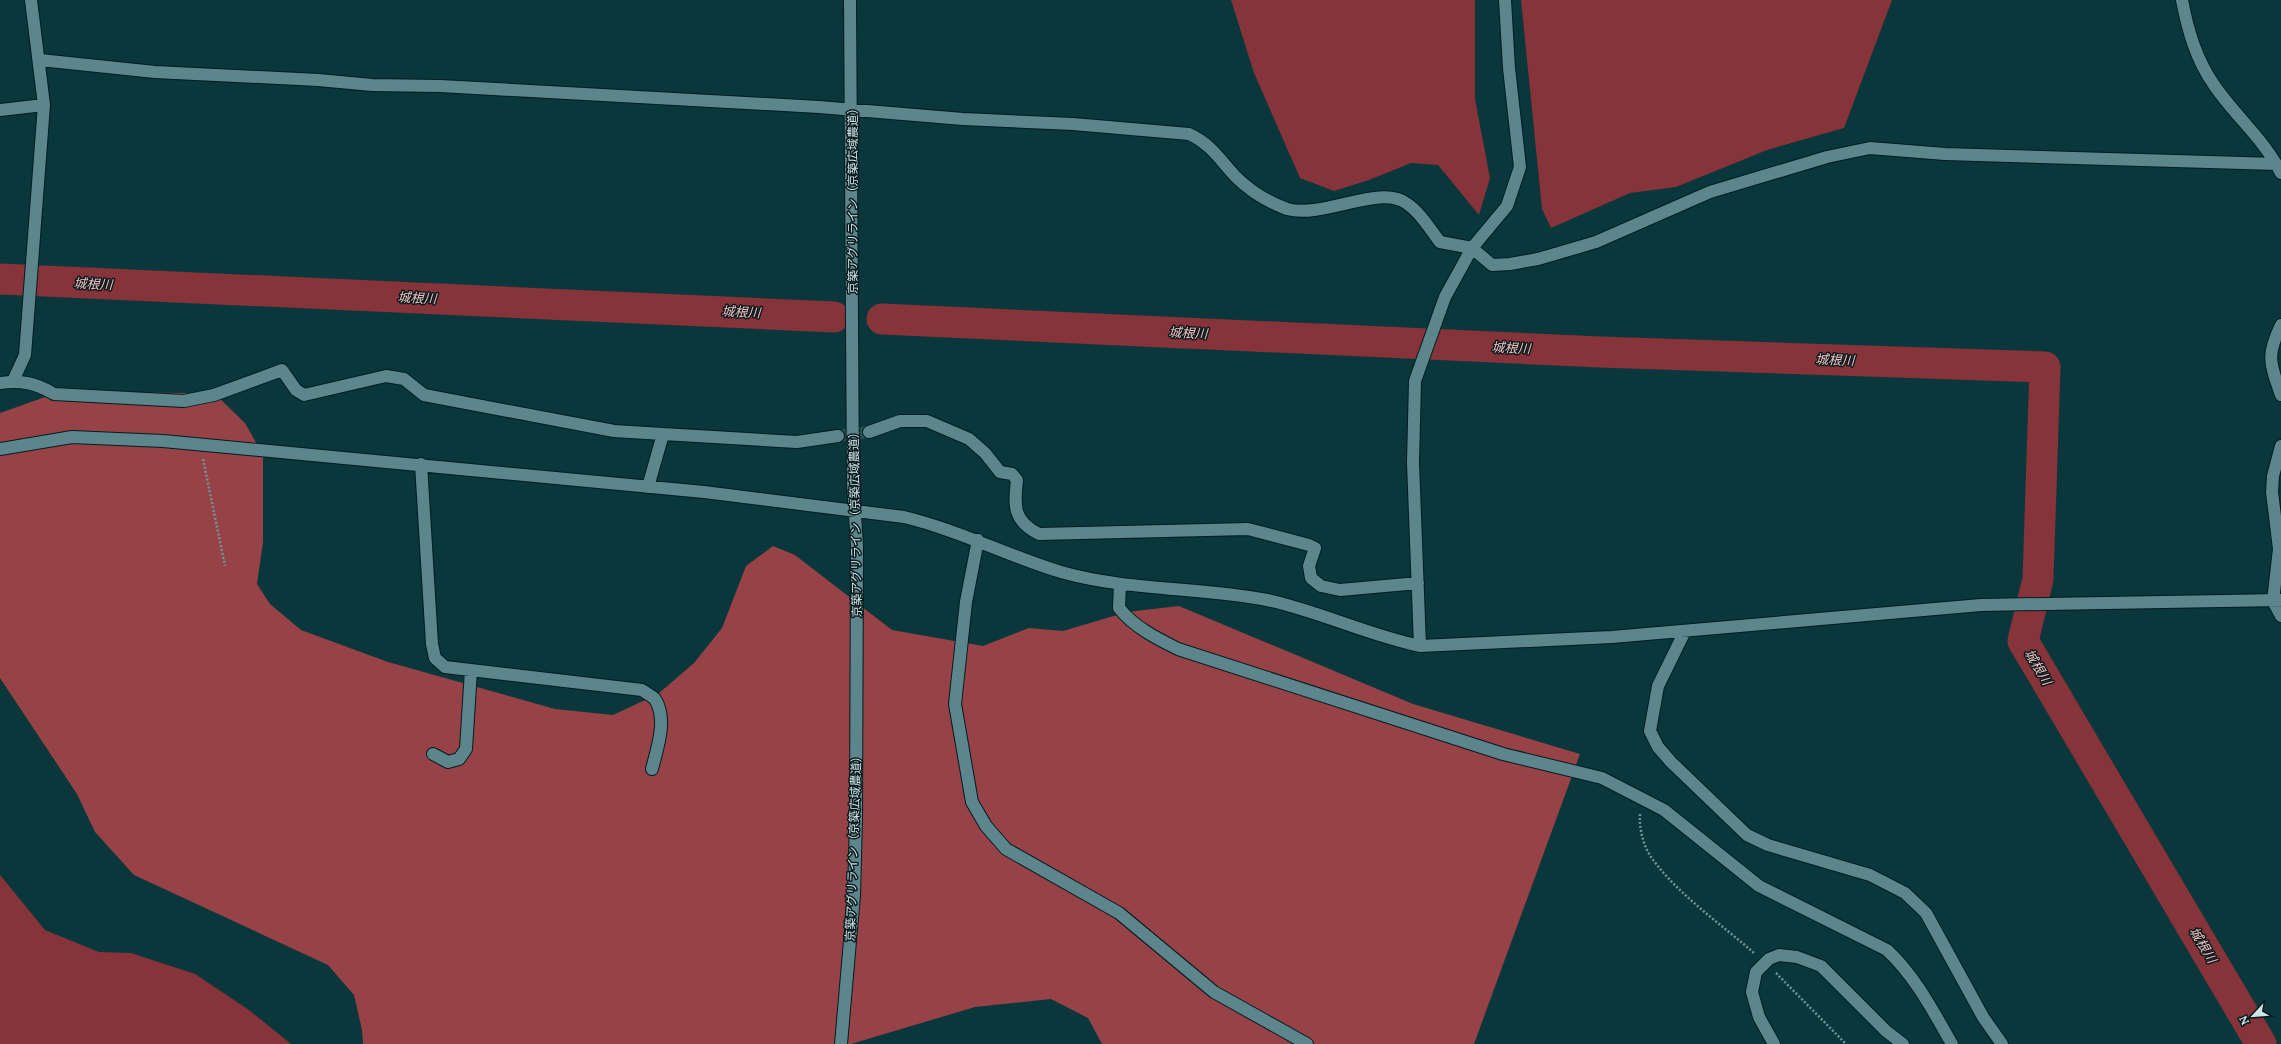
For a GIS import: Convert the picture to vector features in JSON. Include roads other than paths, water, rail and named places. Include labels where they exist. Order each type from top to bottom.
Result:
[{"type":"street","points":[[13,381],[25,355],[44,105],[40,60],[31,0]]},
{"type":"street","name":"京築アグリライン（京築広域農道）","points":[[841,1044],[854,895],[856,826],[855,510],[853,476],[850,0]]},
{"type":"street","points":[[1420,646],[1413,463],[1415,381],[1445,297],[1472,248],[1507,206],[1520,167],[1509,68],[1505,0]]},
{"type":"street","points":[[2182,0],[2188,32],[2199,59],[2215,86],[2265,145],[2278,168]]},
{"type":"street","points":[[40,60],[156,72],[318,80],[372,85],[440,86],[851,110],[964,119],[1073,124],[1189,134],[1201,139],[1211,147],[1235,176],[1250,190],[1270,202],[1289,209],[1309,211],[1389,196],[1406,203],[1420,216],[1440,242],[1472,248],[1492,264],[1510,264],[1538,259],[1596,242],[1710,192],[1827,157],[1870,148],[1945,154],[2278,168]]},
{"type":"street","points":[[0,110],[44,105]]},
{"type":"street","points":[[2281,325],[2272,342],[2270,363],[2281,395]]},
{"type":"street","points":[[0,383],[13,381],[40,385],[54,394],[184,401],[214,395],[282,370],[296,390],[304,395],[386,376],[404,379],[424,395],[614,432],[797,442],[838,436]]},
{"type":"street","points":[[869,432],[900,421],[927,421],[969,440],[985,453],[1000,472],[1012,474],[1017,480],[1015,500],[1018,514],[1025,527],[1039,534],[1248,529],[1309,545],[1315,548],[1309,566],[1311,578],[1321,586],[1340,590],[1418,583]]},
{"type":"street","points":[[648,487],[663,434]]},
{"type":"street","points":[[0,449],[72,437],[156,441],[421,464],[810,504],[904,516],[932,523],[1060,572],[1120,584],[1267,600],[1391,640],[1420,646],[1685,631],[1982,605],[2277,600]]},
{"type":"street","points":[[2281,446],[2273,476],[2272,492],[2279,549],[2277,600],[2281,616]]},
{"type":"street","points":[[421,464],[432,644],[435,658],[445,667],[642,690],[654,698],[659,711],[661,732],[652,769]]},
{"type":"street","points":[[978,540],[966,602],[955,704],[972,802],[986,826],[1006,849],[1119,913],[1214,992],[1307,1044]]},
{"type":"street","points":[[1120,584],[1119,608],[1127,619],[1154,637],[1178,649],[1503,754],[1602,778],[1642,797],[1664,810],[1760,886],[1887,950],[1900,962],[1929,1004],[1952,1044]]},
{"type":"street","points":[[1685,631],[1658,686],[1650,731],[1658,747],[1671,762],[1747,835],[1768,845],[1870,875],[1905,893],[1926,913],[1983,1017],[2002,1044]]},
{"type":"street","points":[[433,754],[448,762],[459,759],[466,749],[471,670]]},
{"type":"street","points":[[1774,1044],[1759,1017],[1752,992],[1756,972],[1765,963],[1779,955],[1797,957],[1821,966],[1886,1031],[1903,1044]]},
{"type":"waterway","name":"城根川","points":[[0,279],[834,317]]},
{"type":"waterway","name":"城根川","points":[[882,319],[1600,352],[2045,367],[2038,579],[2023,641],[2261,1044]]},
{"type":"tunnel","points":[[838,436],[869,432]]}]
